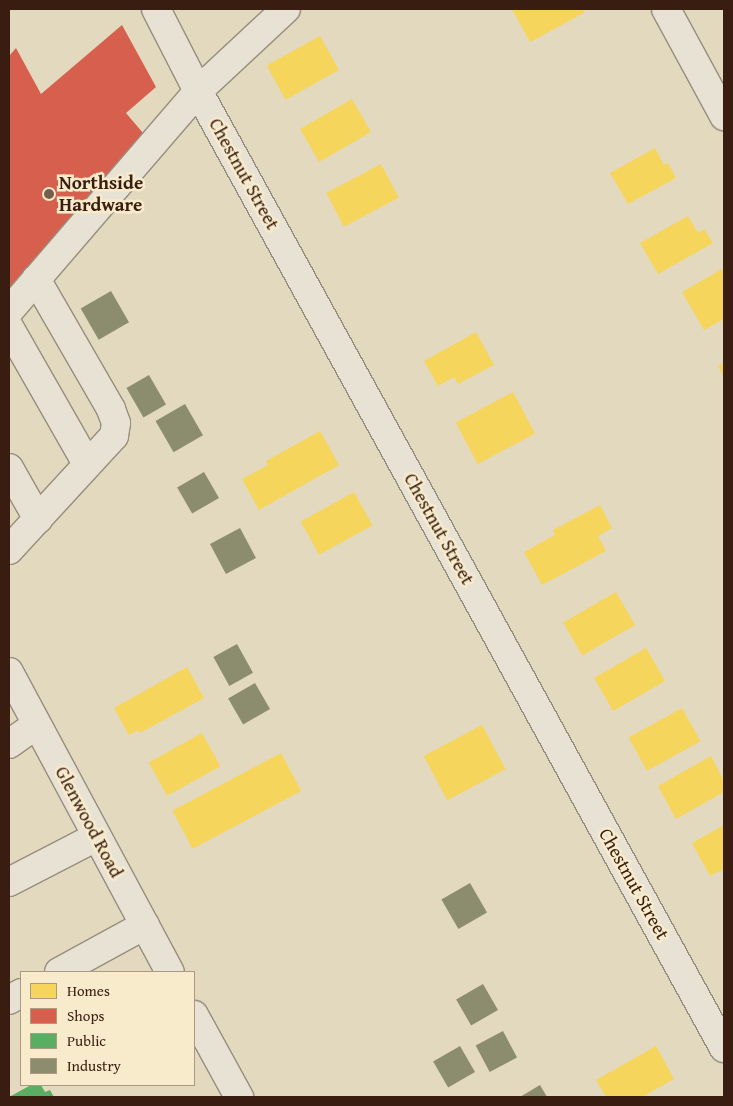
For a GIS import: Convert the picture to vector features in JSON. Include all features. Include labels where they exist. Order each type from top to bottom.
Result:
[{"type":"street","name":"Chestnut Street","points":[[156,9],[198,90],[724,1048]]},
{"type":"street","points":[[9,311],[198,90],[286,9]]},
{"type":"street","points":[[666,9],[724,116]]},
{"type":"street","points":[[9,550],[114,436],[116,423],[111,409],[36,279]]},
{"type":"street","points":[[9,327],[87,464]]},
{"type":"street","points":[[9,468],[38,519]]},
{"type":"street","name":"Glenwood Road","points":[[9,672],[169,971]]},
{"type":"street","points":[[9,744],[36,724]]},
{"type":"street","points":[[9,882],[96,837]]},
{"type":"street","points":[[61,971],[145,925]]},
{"type":"street","points":[[9,1000],[20,994]]},
{"type":"street","points":[[195,1017],[238,1097]]},
{"type":"building: Homes","points":[[512,9],[587,9],[583,11],[584,13],[530,42]]},
{"type":"building: Homes","points":[[320,36],[339,70],[286,100],[267,66]]},
{"type":"building: Homes","points":[[352,99],[371,132],[319,162],[300,129]]},
{"type":"building: Homes","points":[[655,148],[664,165],[668,163],[676,178],[628,204],[610,173]]},
{"type":"building: Homes","points":[[381,164],[399,198],[344,227],[326,193]]},
{"type":"building: Homes","points":[[688,216],[698,233],[704,229],[713,243],[658,274],[640,243]]},
{"type":"building: Homes","points":[[722,269],[724,273],[724,319],[704,330],[682,292]]},
{"type":"building: Homes","points":[[476,332],[494,365],[458,384],[454,377],[438,386],[424,361]]},
{"type":"building: Homes","points":[[724,363],[724,377],[718,366]]},
{"type":"building: Homes","points":[[513,392],[535,433],[478,464],[456,423]]},
{"type":"building: Homes","points":[[320,431],[339,465],[259,510],[242,479],[268,465],[266,461]]},
{"type":"building: Homes","points":[[354,492],[372,525],[319,555],[301,522]]},
{"type":"building: Homes","points":[[600,505],[612,528],[598,536],[606,551],[542,585],[524,552],[555,535],[553,530]]},
{"type":"building: Homes","points":[[616,592],[635,625],[582,655],[563,622]]},
{"type":"building: Homes","points":[[646,648],[665,681],[613,711],[594,678]]},
{"type":"building: Homes","points":[[187,667],[204,698],[140,733],[138,730],[129,735],[114,708]]},
{"type":"building: Homes","points":[[682,708],[700,741],[647,771],[629,738]]},
{"type":"building: Homes","points":[[482,725],[505,769],[447,800],[424,756]]},
{"type":"building: Homes","points":[[202,733],[220,766],[167,796],[149,763]]},
{"type":"building: Homes","points":[[281,753],[301,791],[193,849],[172,811]]},
{"type":"building: Homes","points":[[711,756],[724,781],[724,792],[676,819],[658,786]]},
{"type":"building: Homes","points":[[724,825],[724,869],[710,876],[692,843]]},
{"type":"building: Homes","points":[[656,1046],[674,1079],[642,1097],[606,1097],[596,1080]]},
{"type":"building: Shops","name":"Northside Hardware","points":[[122,25],[156,87],[126,113],[143,133],[9,289],[9,56],[16,48],[41,94]]},
{"type":"building: Public","points":[[29,1086],[42,1086],[45,1092],[50,1090],[54,1097],[9,1097]]},
{"type":"building: Industry","points":[[111,291],[129,322],[99,340],[81,308]]},
{"type":"building: Industry","points":[[149,375],[166,404],[143,417],[126,388]]},
{"type":"building: Industry","points":[[185,404],[203,435],[174,452],[156,421]]},
{"type":"building: Industry","points":[[204,472],[219,498],[192,513],[177,487]]},
{"type":"building: Industry","points":[[240,528],[256,558],[226,574],[210,544]]},
{"type":"building: Industry","points":[[237,644],[253,673],[229,686],[213,657]]},
{"type":"building: Industry","points":[[255,683],[270,709],[243,724],[228,698]]},
{"type":"building: Industry","points":[[470,883],[487,912],[458,929],[441,900]]},
{"type":"building: Industry","points":[[483,984],[498,1010],[471,1025],[456,1000]]},
{"type":"building: Industry","points":[[503,1031],[517,1057],[490,1072],[476,1046]]},
{"type":"building: Industry","points":[[460,1046],[475,1072],[448,1087],[433,1062]]},
{"type":"building: Industry","points":[[540,1085],[547,1097],[520,1097]]},
{"type":"place","name":"Northside Hardware","points":[[49,194]]}]
